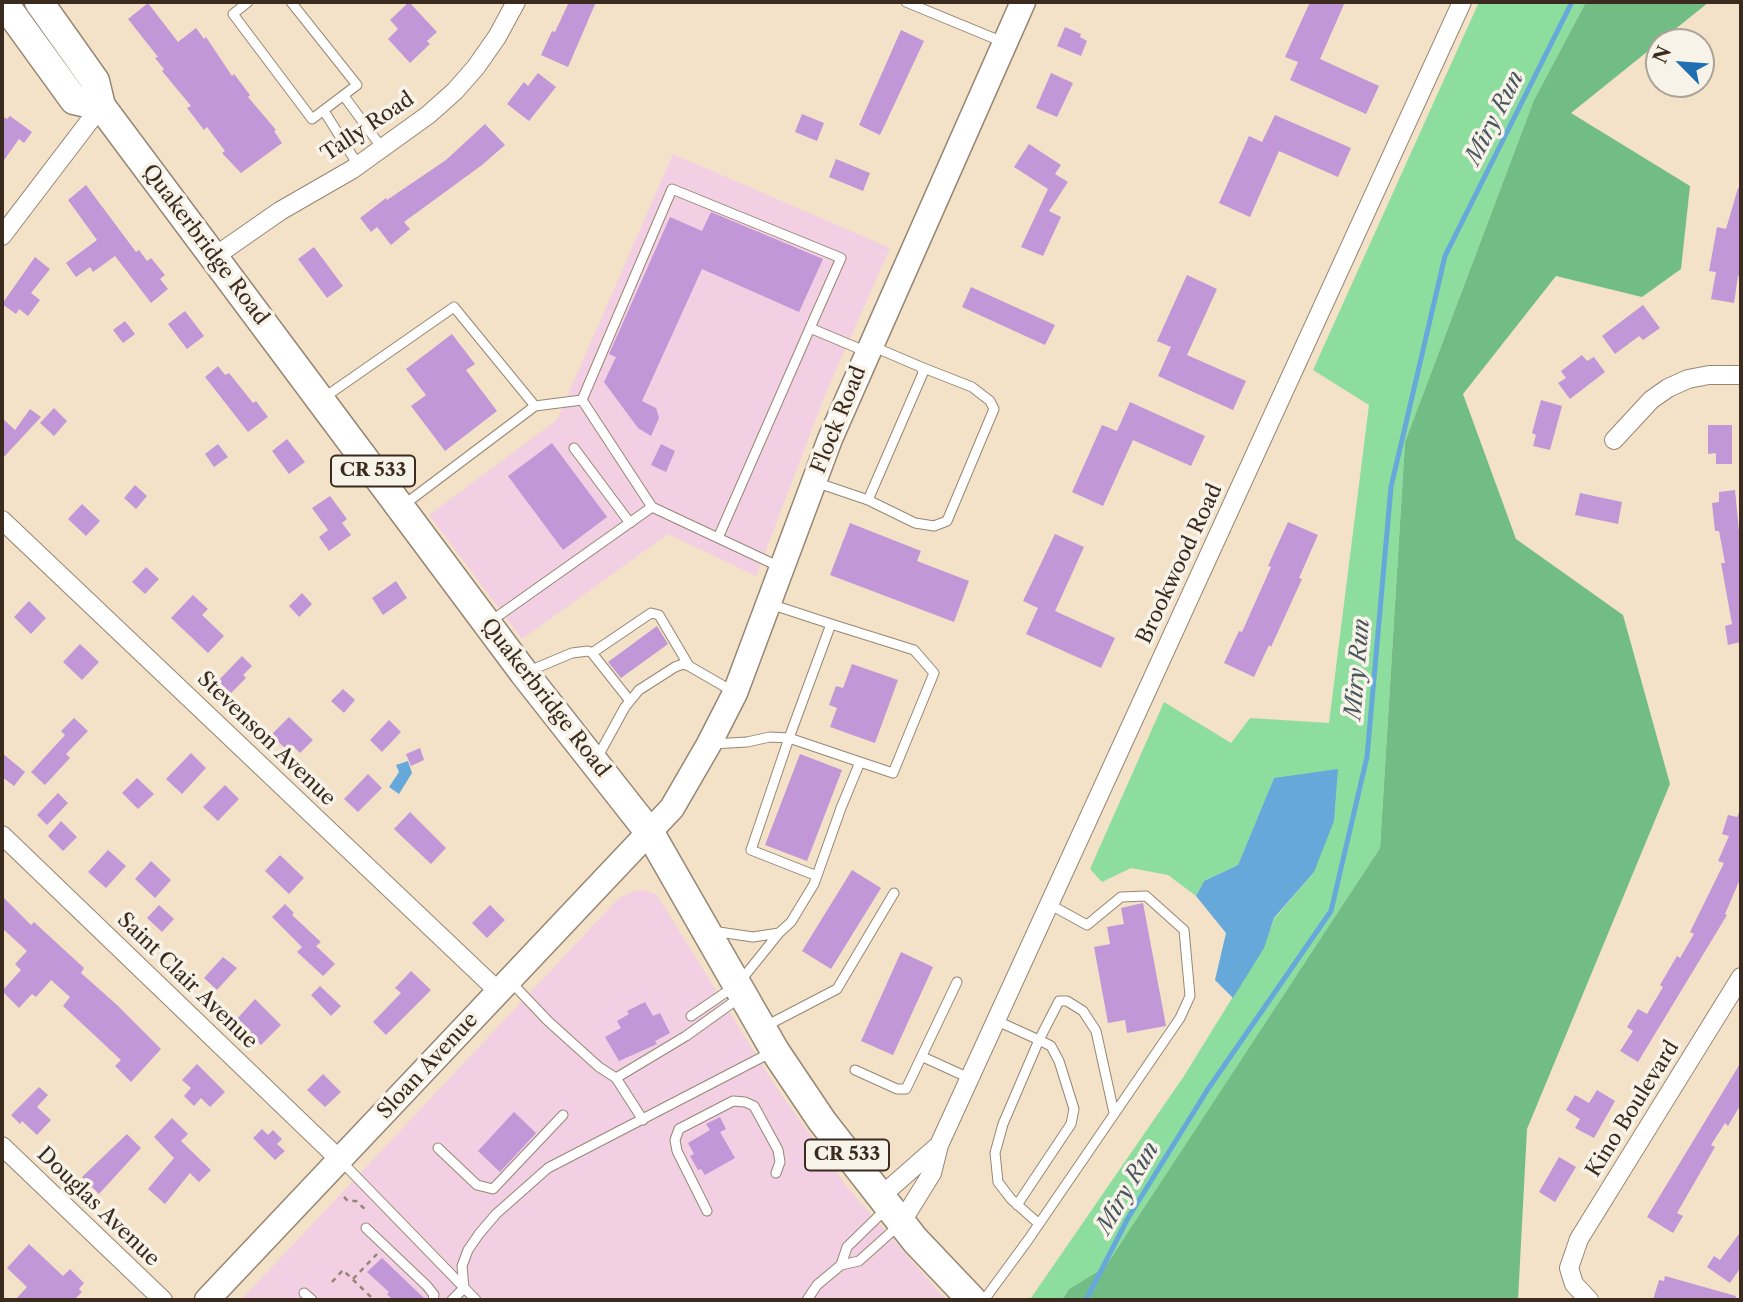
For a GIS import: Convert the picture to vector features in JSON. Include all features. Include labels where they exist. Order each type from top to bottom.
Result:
[{"type":"main road","points":[[3,2],[74,100],[101,106]]},
{"type":"main road","name":"Quakerbridge Road","points":[[38,2],[95,80],[101,106],[524,673],[650,833],[769,1039],[822,1121],[890,1209],[972,1300]]},
{"type":"main road","name":"Flock Road","points":[[650,833],[672,808],[735,693],[780,567],[869,349],[1023,2]]},
{"type":"main road","name":"Sloan Avenue","points":[[207,1300],[650,833]]},
{"type":"street","name":"Tally Road","points":[[214,257],[280,211],[358,165],[428,115],[455,91],[476,67],[497,37],[516,2]]},
{"type":"street","name":"Brookwood Road","points":[[890,1209],[932,1173],[939,1145],[995,1020],[1462,2]]},
{"type":"street","points":[[2,236],[101,106]]},
{"type":"street","points":[[1614,440],[1651,400],[1668,388],[1688,379],[1709,375],[1741,375]]},
{"type":"street","name":"Stevenson Avenue","points":[[2,520],[504,986]]},
{"type":"street","name":"Saint Clair Avenue","points":[[2,835],[340,1160]]},
{"type":"street","name":"Kino Boulevard","points":[[1589,1300],[1574,1284],[1569,1268],[1578,1239],[1741,977]]},
{"type":"street","name":"Brookwood Road","points":[[890,1209],[939,1145]]},
{"type":"street","name":"Douglas Avenue","points":[[2,1146],[163,1300]]},
{"type":"lane","points":[[248,2],[233,13],[312,119],[357,85],[291,2]]},
{"type":"lane","points":[[906,2],[1005,43]]},
{"type":"lane","points":[[344,96],[382,148]]},
{"type":"lane","points":[[324,111],[358,165]]},
{"type":"lane","points":[[582,400],[672,189],[841,258],[718,538]]},
{"type":"lane","points":[[320,400],[454,307],[535,406]]},
{"type":"lane","points":[[810,328],[972,387],[990,401],[994,410],[947,521],[934,526],[915,523],[868,500],[814,481]]},
{"type":"lane","points":[[868,500],[923,373],[921,367]]},
{"type":"lane","points":[[400,507],[535,406],[582,400]]},
{"type":"lane","points":[[582,400],[652,507],[780,567]]},
{"type":"lane","points":[[574,448],[630,523]]},
{"type":"lane","points":[[487,624],[652,507]]},
{"type":"lane","points":[[709,744],[747,742],[770,737],[789,738],[893,773],[934,673],[914,650],[769,603]]},
{"type":"lane","points":[[592,653],[651,612],[659,615],[689,666]]},
{"type":"lane","points":[[817,876],[751,850],[831,624]]},
{"type":"lane","points":[[524,673],[572,653],[588,651],[630,701]]},
{"type":"lane","points":[[594,762],[639,690],[675,667],[683,664],[689,666],[735,693]]},
{"type":"lane","points":[[616,1078],[686,1036],[741,989],[779,933],[791,922],[817,876],[860,762]]},
{"type":"lane","points":[[464,1288],[461,1266],[468,1250],[496,1214],[548,1168],[642,1120],[769,1039],[837,989],[894,892]]},
{"type":"lane","points":[[984,1300],[1180,1018],[1190,996],[1184,930],[1146,896],[1121,897],[1087,925],[1049,904]]},
{"type":"lane","points":[[708,931],[753,937],[779,933]]},
{"type":"lane","points":[[856,1070],[902,1090],[909,1086],[957,982]]},
{"type":"lane","points":[[504,986],[599,1067],[616,1078],[642,1120]]},
{"type":"lane","points":[[691,1016],[741,989]]},
{"type":"lane","points":[[1039,1224],[1017,1205],[998,1182],[995,1153],[1003,1124],[1059,1001],[1067,1001],[1083,1012],[1096,1031],[1114,1114]]},
{"type":"lane","points":[[995,1020],[1051,1046],[1059,1061],[1074,1108],[1071,1124],[1017,1205]]},
{"type":"lane","points":[[923,1057],[969,1078]]},
{"type":"lane","points":[[707,1211],[677,1151],[675,1140],[680,1129],[733,1101],[754,1106],[778,1150],[780,1163],[776,1173]]},
{"type":"lane","points":[[438,1148],[477,1185],[493,1189],[563,1115]]},
{"type":"lane","points":[[340,1160],[476,1300]]},
{"type":"lane","points":[[841,1265],[847,1247],[890,1209]]},
{"type":"lane","points":[[807,1300],[817,1284],[841,1265],[859,1261],[890,1209]]},
{"type":"lane","points":[[366,1228],[427,1286],[434,1296],[433,1300]]},
{"type":"lane","points":[[452,1300],[464,1288]]},
{"type":"path","points":[[344,1197],[348,1201],[356,1201],[368,1212]]},
{"type":"path","points":[[353,1279],[381,1249]]},
{"type":"path","points":[[332,1282],[343,1270],[374,1300]]},
{"type":"shaded area","points":[[673,154],[890,248],[825,395],[756,576],[668,534],[522,639],[429,515],[557,420]]},
{"type":"shaded area","points":[[644,890],[657,895],[774,1084],[848,1188],[946,1300],[241,1300],[619,898]]},
{"type":"green space","points":[[1479,2],[1586,2],[1534,100],[1405,442],[1380,848],[1105,1267],[1069,1289],[1062,1300],[1033,1300],[1031,1298],[1184,1076],[1263,948],[1274,919],[1314,872],[1274,778],[1238,865],[1204,881],[1196,896],[1168,875],[1131,868],[1102,882],[1090,869],[1164,702],[1231,743],[1250,718],[1329,723],[1369,405],[1313,370]]},
{"type":"green space","points":[[1586,2],[1709,2],[1677,28],[1645,28],[1645,53],[1571,113],[1690,186],[1681,269],[1642,297],[1556,276],[1463,394],[1516,539],[1623,615],[1670,784],[1527,1129],[1518,1300],[1062,1300],[1069,1289],[1105,1267],[1380,848],[1405,442],[1534,100]]},
{"type":"water","points":[[408,761],[412,773],[399,794],[389,787],[399,772],[396,765]]},
{"type":"water","points":[[1338,769],[1334,821],[1314,872],[1274,918],[1264,948],[1233,998],[1215,980],[1226,933],[1196,896],[1204,881],[1238,865],[1274,778]]},
{"type":"building","points":[[409,2],[437,32],[427,41],[430,44],[410,63],[388,39],[398,29],[390,20]]},
{"type":"building","points":[[569,2],[596,2],[568,67],[541,55]]},
{"type":"building","points":[[1310,2],[1345,2],[1320,59],[1379,86],[1366,114],[1290,80],[1298,62],[1285,57]]},
{"type":"building","points":[[148,3],[178,42],[196,28],[204,39],[206,37],[232,76],[234,74],[250,95],[248,97],[276,130],[274,131],[282,143],[241,173],[222,153],[225,151],[207,127],[204,130],[187,108],[191,106],[162,71],[164,69],[155,58],[158,57],[128,19]]},
{"type":"building","points":[[1065,27],[1081,34],[1080,37],[1087,41],[1081,56],[1057,46]]},
{"type":"building","points":[[901,30],[924,41],[880,135],[859,125]]},
{"type":"building","points":[[538,73],[556,87],[529,121],[507,104],[524,82],[528,86]]},
{"type":"building","points":[[1051,73],[1073,83],[1057,117],[1036,108]]},
{"type":"building","points":[[802,114],[824,123],[817,141],[795,132]]},
{"type":"building","points":[[1275,115],[1351,148],[1338,177],[1279,151],[1250,217],[1219,203],[1249,136],[1262,142]]},
{"type":"building","points":[[2,116],[7,119],[10,116],[32,132],[24,143],[19,139],[2,163]]},
{"type":"building","points":[[485,124],[505,145],[404,222],[410,229],[391,245],[377,227],[371,232],[360,218],[446,160]]},
{"type":"building","points":[[1029,144],[1061,165],[1055,174],[1068,182],[1049,211],[1061,217],[1043,256],[1021,247],[1048,189],[1014,167]]},
{"type":"building","points":[[836,159],[870,173],[863,191],[829,177]]},
{"type":"building","points":[[86,185],[136,252],[139,250],[147,261],[151,258],[165,275],[160,279],[168,289],[151,303],[115,256],[93,272],[90,267],[76,277],[66,263],[97,240],[68,200]]},
{"type":"building","points":[[1738,188],[1741,188],[1741,276],[1738,276],[1734,303],[1711,299],[1716,272],[1709,271],[1717,227],[1726,229]]},
{"type":"building","points":[[711,212],[823,259],[799,312],[702,269],[642,401],[656,408],[659,418],[651,436],[638,428],[604,382],[616,357],[609,354],[670,217],[702,231]]},
{"type":"building","points":[[314,247],[343,286],[327,298],[298,259]]},
{"type":"building","points":[[35,257],[50,269],[31,293],[40,300],[28,316],[19,309],[16,314],[2,304]]},
{"type":"building","points":[[1187,275],[1217,289],[1187,355],[1246,381],[1233,410],[1158,376],[1171,347],[1157,341]]},
{"type":"building","points":[[971,287],[1055,325],[1045,345],[962,307]]},
{"type":"building","points":[[1643,305],[1660,328],[1643,340],[1639,336],[1615,354],[1602,336]]},
{"type":"building","points":[[185,311],[204,336],[187,349],[168,324]]},
{"type":"building","points":[[125,321],[135,334],[123,343],[113,330]]},
{"type":"building","points":[[452,334],[475,364],[466,370],[497,411],[445,451],[411,406],[426,395],[406,369]]},
{"type":"building","points":[[1582,355],[1587,361],[1594,357],[1605,372],[1570,399],[1558,383],[1566,378],[1561,371]]},
{"type":"building","points":[[218,366],[225,375],[229,373],[268,417],[248,432],[205,377]]},
{"type":"building","points":[[1541,400],[1562,406],[1550,450],[1533,446],[1536,435],[1532,433]]},
{"type":"building","points":[[1130,402],[1205,436],[1191,466],[1133,440],[1103,506],[1072,492],[1102,425],[1117,431]]},
{"type":"building","points":[[54,408],[67,421],[54,436],[40,423]]},
{"type":"building","points":[[30,409],[41,417],[2,459],[2,418],[15,430]]},
{"type":"building","points":[[1708,425],[1732,425],[1732,464],[1716,464],[1716,453],[1708,454]]},
{"type":"building","points":[[287,439],[305,462],[289,474],[272,451]]},
{"type":"building","points":[[552,443],[607,517],[563,550],[508,476]]},
{"type":"building","points":[[218,444],[228,457],[214,467],[205,454]]},
{"type":"building","points":[[661,444],[675,451],[666,472],[651,465]]},
{"type":"building","points":[[135,485],[147,496],[136,509],[124,498]]},
{"type":"building","points":[[1735,490],[1741,552],[1741,642],[1728,645],[1725,626],[1732,624],[1721,563],[1725,563],[1719,531],[1715,531],[1712,503],[1719,502],[1719,492]]},
{"type":"building","points":[[1580,493],[1622,502],[1618,524],[1575,515]]},
{"type":"building","points":[[330,496],[347,519],[342,523],[351,535],[329,551],[319,537],[328,530],[312,508]]},
{"type":"building","points":[[82,504],[100,521],[86,536],[68,519]]},
{"type":"building","points":[[1288,522],[1318,535],[1299,578],[1302,579],[1254,677],[1224,663],[1239,631],[1242,632]]},
{"type":"building","points":[[850,523],[921,551],[917,561],[969,581],[954,622],[830,575]]},
{"type":"building","points":[[1055,534],[1084,547],[1055,611],[1115,638],[1101,668],[1026,634],[1038,608],[1023,601]]},
{"type":"building","points":[[146,567],[159,579],[145,594],[132,582]]},
{"type":"building","points":[[396,581],[407,598],[383,615],[372,598]]},
{"type":"building","points":[[302,593],[312,604],[299,617],[289,606]]},
{"type":"building","points":[[193,595],[208,609],[202,615],[224,636],[208,653],[171,618]]},
{"type":"building","points":[[29,601],[46,618],[31,634],[14,617]]},
{"type":"building","points":[[657,626],[668,644],[621,678],[608,662]]},
{"type":"building","points":[[80,644],[99,662],[82,680],[63,662]]},
{"type":"building","points":[[242,656],[252,666],[243,675],[246,678],[231,693],[218,681]]},
{"type":"building","points":[[852,664],[898,680],[875,743],[830,727],[837,708],[829,705],[836,686],[843,688]]},
{"type":"building","points":[[343,689],[355,700],[344,713],[331,701]]},
{"type":"building","points":[[289,717],[313,740],[300,753],[292,745],[287,750],[271,735]]},
{"type":"building","points":[[74,718],[88,731],[66,754],[70,758],[45,785],[31,772],[65,735],[61,731]]},
{"type":"building","points":[[389,720],[401,732],[382,752],[370,740]]},
{"type":"building","points":[[420,748],[424,760],[411,766],[406,754]]},
{"type":"building","points":[[2,753],[25,772],[14,786],[2,777]]},
{"type":"building","points":[[191,753],[206,768],[182,794],[166,779]]},
{"type":"building","points":[[800,754],[842,770],[807,861],[765,845]]},
{"type":"building","points":[[368,774],[382,788],[358,812],[344,799]]},
{"type":"building","points":[[137,778],[154,794],[138,809],[122,793]]},
{"type":"building","points":[[225,785],[239,799],[218,821],[203,807]]},
{"type":"building","points":[[58,793],[68,803],[47,825],[37,815]]},
{"type":"building","points":[[1741,808],[1741,877],[1725,914],[1727,915],[1638,1062],[1620,1051],[1633,1031],[1627,1027],[1638,1009],[1647,1014],[1677,956],[1680,958],[1694,934],[1690,932],[1724,863],[1718,861],[1729,836],[1722,834],[1728,815],[1737,817]]},
{"type":"building","points":[[410,812],[446,848],[431,864],[394,829]]},
{"type":"building","points":[[61,821],[77,837],[63,851],[48,836]]},
{"type":"building","points":[[108,850],[126,866],[106,888],[88,872]]},
{"type":"building","points":[[280,855],[304,878],[289,894],[265,871]]},
{"type":"building","points":[[151,861],[171,880],[155,898],[135,879]]},
{"type":"building","points":[[852,870],[881,888],[831,969],[802,951]]},
{"type":"building","points":[[2,896],[31,925],[34,922],[84,968],[81,973],[161,1049],[131,1082],[115,1066],[121,1060],[63,1006],[70,997],[51,980],[36,997],[32,994],[19,1008],[2,991],[21,970],[15,964],[27,951],[2,928]]},
{"type":"building","points":[[1143,903],[1166,1026],[1127,1033],[1125,1020],[1108,1023],[1094,947],[1110,944],[1107,927],[1124,924],[1121,908]]},
{"type":"building","points":[[285,904],[294,913],[292,915],[321,942],[316,946],[335,964],[323,976],[297,952],[302,947],[272,917]]},
{"type":"building","points":[[159,905],[174,919],[162,932],[147,918]]},
{"type":"building","points":[[490,905],[505,920],[487,938],[472,923]]},
{"type":"building","points":[[901,952],[933,967],[893,1055],[861,1041]]},
{"type":"building","points":[[223,957],[237,968],[217,990],[204,978]]},
{"type":"building","points":[[411,971],[431,990],[386,1035],[373,1022],[401,993],[395,988]]},
{"type":"building","points":[[320,986],[341,1006],[331,1016],[311,995]]},
{"type":"building","points":[[255,999],[281,1025],[261,1045],[236,1020]]},
{"type":"building","points":[[645,1002],[653,1016],[660,1013],[670,1033],[655,1041],[657,1044],[619,1061],[605,1037],[621,1028],[617,1021],[629,1014],[627,1011]]},
{"type":"building","points":[[1741,1062],[1741,1104],[1728,1126],[1725,1123],[1711,1145],[1715,1147],[1677,1213],[1683,1216],[1673,1233],[1647,1217]]},
{"type":"building","points":[[197,1064],[225,1092],[210,1107],[201,1098],[194,1106],[184,1096],[191,1088],[182,1080]]},
{"type":"building","points":[[323,1074],[341,1092],[325,1107],[307,1090]]},
{"type":"building","points":[[39,1087],[48,1095],[37,1107],[51,1120],[37,1135],[11,1115]]},
{"type":"building","points":[[1597,1090],[1615,1101],[1594,1138],[1575,1128],[1580,1119],[1566,1110],[1575,1095],[1589,1103]]},
{"type":"building","points":[[514,1112],[536,1133],[500,1172],[478,1151]]},
{"type":"building","points":[[720,1117],[726,1129],[720,1132],[735,1158],[705,1175],[701,1169],[698,1170],[690,1156],[694,1154],[688,1143],[710,1130],[706,1124]]},
{"type":"building","points":[[172,1118],[188,1134],[181,1141],[211,1170],[199,1182],[190,1173],[165,1204],[148,1189],[174,1158],[154,1137]]},
{"type":"building","points":[[262,1129],[268,1135],[273,1130],[282,1139],[277,1144],[285,1151],[275,1160],[253,1138]]},
{"type":"building","points":[[127,1134],[141,1148],[99,1194],[82,1177]]},
{"type":"building","points":[[1559,1157],[1576,1167],[1555,1202],[1539,1192]]},
{"type":"building","points":[[1741,1231],[1741,1267],[1730,1283],[1707,1267],[1714,1256],[1720,1260]]},
{"type":"building","points":[[29,1244],[63,1276],[70,1269],[84,1283],[79,1289],[82,1292],[74,1300],[15,1300],[27,1287],[7,1268]]},
{"type":"building","points":[[382,1258],[426,1300],[393,1300],[387,1294],[389,1292],[367,1272]]},
{"type":"building","points":[[1665,1276],[1736,1296],[1735,1300],[1653,1300],[1659,1280],[1664,1281]]},
{"type":"waterway","name":"Miry Run","points":[[1086,1300],[1128,1218],[1208,1089],[1331,911],[1367,757],[1391,487],[1445,256],[1572,2]]}]
